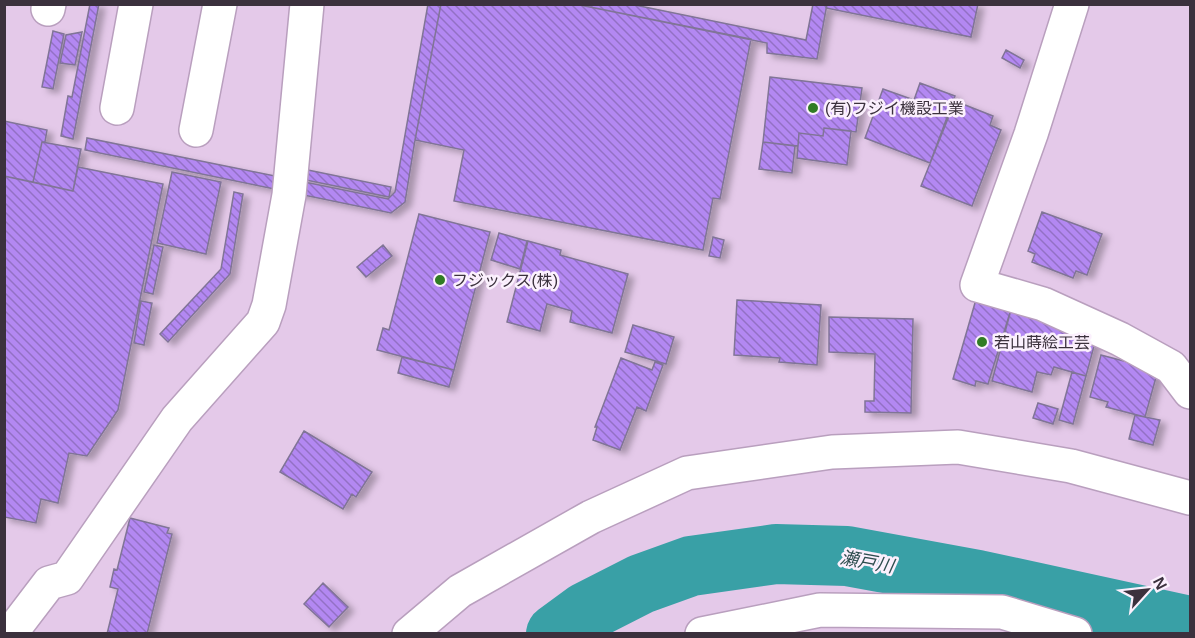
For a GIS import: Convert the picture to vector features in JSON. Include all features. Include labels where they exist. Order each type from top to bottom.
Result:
[{"type":"street","points":[[117,108],[136,4]]},
{"type":"street","points":[[196,130],[220,4]]},
{"type":"street","points":[[10,633],[49,583],[67,579],[177,419],[263,322],[289,195],[307,4]]},
{"type":"street","points":[[1072,4],[1031,134],[977,285],[1043,304],[1120,339],[1171,367],[1191,392]]},
{"type":"street","points":[[409,633],[460,591],[591,517],[687,473],[832,452],[958,447],[1071,466],[1191,498]]},
{"type":"street","points":[[702,633],[820,610],[1002,612],[1075,633]]},
{"type":"building","points":[[90,4],[99,4],[73,139],[61,136],[68,96],[72,97]]},
{"type":"building","points":[[428,4],[441,4],[405,202],[391,213],[85,150],[87,138],[388,199],[395,192]]},
{"type":"building","points":[[441,4],[575,4],[751,39],[720,199],[713,198],[703,250],[454,201],[464,150],[415,140]]},
{"type":"building","points":[[575,4],[630,4],[806,40],[813,4],[827,4],[817,59],[767,53],[767,43]]},
{"type":"building","points":[[827,4],[978,4],[971,37],[826,8]]},
{"type":"building","points":[[53,31],[64,34],[53,89],[42,87]]},
{"type":"building","points":[[82,32],[75,65],[60,63],[66,35]]},
{"type":"building","points":[[1006,50],[1024,60],[1020,68],[1002,58]]},
{"type":"building","name":"(有)フジイ機設工業","points":[[770,77],[862,88],[856,132],[824,128],[823,136],[799,133],[798,146],[763,142]]},
{"type":"building","points":[[920,83],[955,96],[930,163],[865,138],[883,89],[914,100]]},
{"type":"building","points":[[955,101],[993,116],[990,125],[1001,130],[972,206],[921,186]]},
{"type":"building","points":[[4,121],[47,130],[33,182],[4,176]]},
{"type":"building","points":[[824,128],[851,131],[847,165],[797,158],[799,133],[823,136]]},
{"type":"building","points":[[42,142],[81,149],[73,191],[33,182]]},
{"type":"building","points":[[763,142],[795,146],[792,173],[759,169]]},
{"type":"building","points":[[78,167],[163,184],[118,410],[87,456],[69,453],[58,503],[41,499],[36,523],[4,517],[4,176],[73,191]]},
{"type":"building","points":[[303,169],[391,187],[389,197],[301,179]]},
{"type":"building","points":[[172,172],[221,182],[206,254],[157,243]]},
{"type":"building","points":[[234,192],[243,194],[230,274],[168,342],[160,334],[221,269]]},
{"type":"building","points":[[1042,212],[1102,234],[1087,275],[1076,271],[1073,278],[1032,262],[1035,254],[1028,251]]},
{"type":"building","name":"フジックス(株)","points":[[419,214],[490,232],[454,370],[377,350],[383,328],[389,330]]},
{"type":"building","points":[[499,233],[527,241],[520,269],[491,260]]},
{"type":"building","points":[[713,237],[724,240],[720,258],[709,256]]},
{"type":"building","points":[[528,241],[561,250],[560,255],[628,274],[612,333],[570,322],[572,311],[547,304],[540,331],[507,322]]},
{"type":"building","points":[[154,245],[163,247],[153,294],[144,292]]},
{"type":"building","points":[[383,245],[392,256],[366,277],[357,267]]},
{"type":"building","points":[[1017,287],[1098,331],[1086,376],[1054,367],[1051,375],[1037,372],[1032,392],[992,381]]},
{"type":"building","name":"若山蒔絵工芸","points":[[977,296],[1012,306],[988,384],[976,381],[975,386],[953,379]]},
{"type":"building","points":[[737,300],[821,305],[817,365],[779,362],[780,358],[734,355]]},
{"type":"building","points":[[141,301],[152,303],[144,345],[134,343]]},
{"type":"building","points":[[829,317],[913,319],[911,413],[865,412],[865,401],[874,401],[875,354],[829,352]]},
{"type":"building","points":[[633,325],[674,337],[666,364],[625,352]]},
{"type":"building","points":[[1101,355],[1158,370],[1145,417],[1106,407],[1108,402],[1090,397]]},
{"type":"building","points":[[402,357],[454,370],[449,387],[398,373]]},
{"type":"building","points":[[621,358],[652,370],[655,362],[663,365],[646,411],[637,407],[620,450],[593,440],[597,427],[595,427]]},
{"type":"building","points":[[1072,372],[1086,376],[1073,424],[1059,420]]},
{"type":"building","points":[[1038,403],[1058,409],[1053,424],[1033,418]]},
{"type":"building","points":[[1135,415],[1160,420],[1153,445],[1129,439]]},
{"type":"building","points":[[304,431],[372,472],[356,497],[352,494],[343,509],[280,472]]},
{"type":"building","points":[[130,518],[169,528],[167,533],[172,534],[147,634],[107,634],[118,589],[110,587],[114,569],[117,570]]},
{"type":"building","points":[[323,583],[348,607],[329,627],[304,604]]},
{"type":"waterway","name":"瀬戸川","points":[[556,634],[586,612],[641,584],[691,566],[776,554],[847,556],[978,580],[1190,626]]},
{"type":"place","name":"(有)フジイ機設工業","points":[[813,108]]},
{"type":"place","name":"フジックス(株)","points":[[440,280]]},
{"type":"place","name":"若山蒔絵工芸","points":[[982,342]]}]
